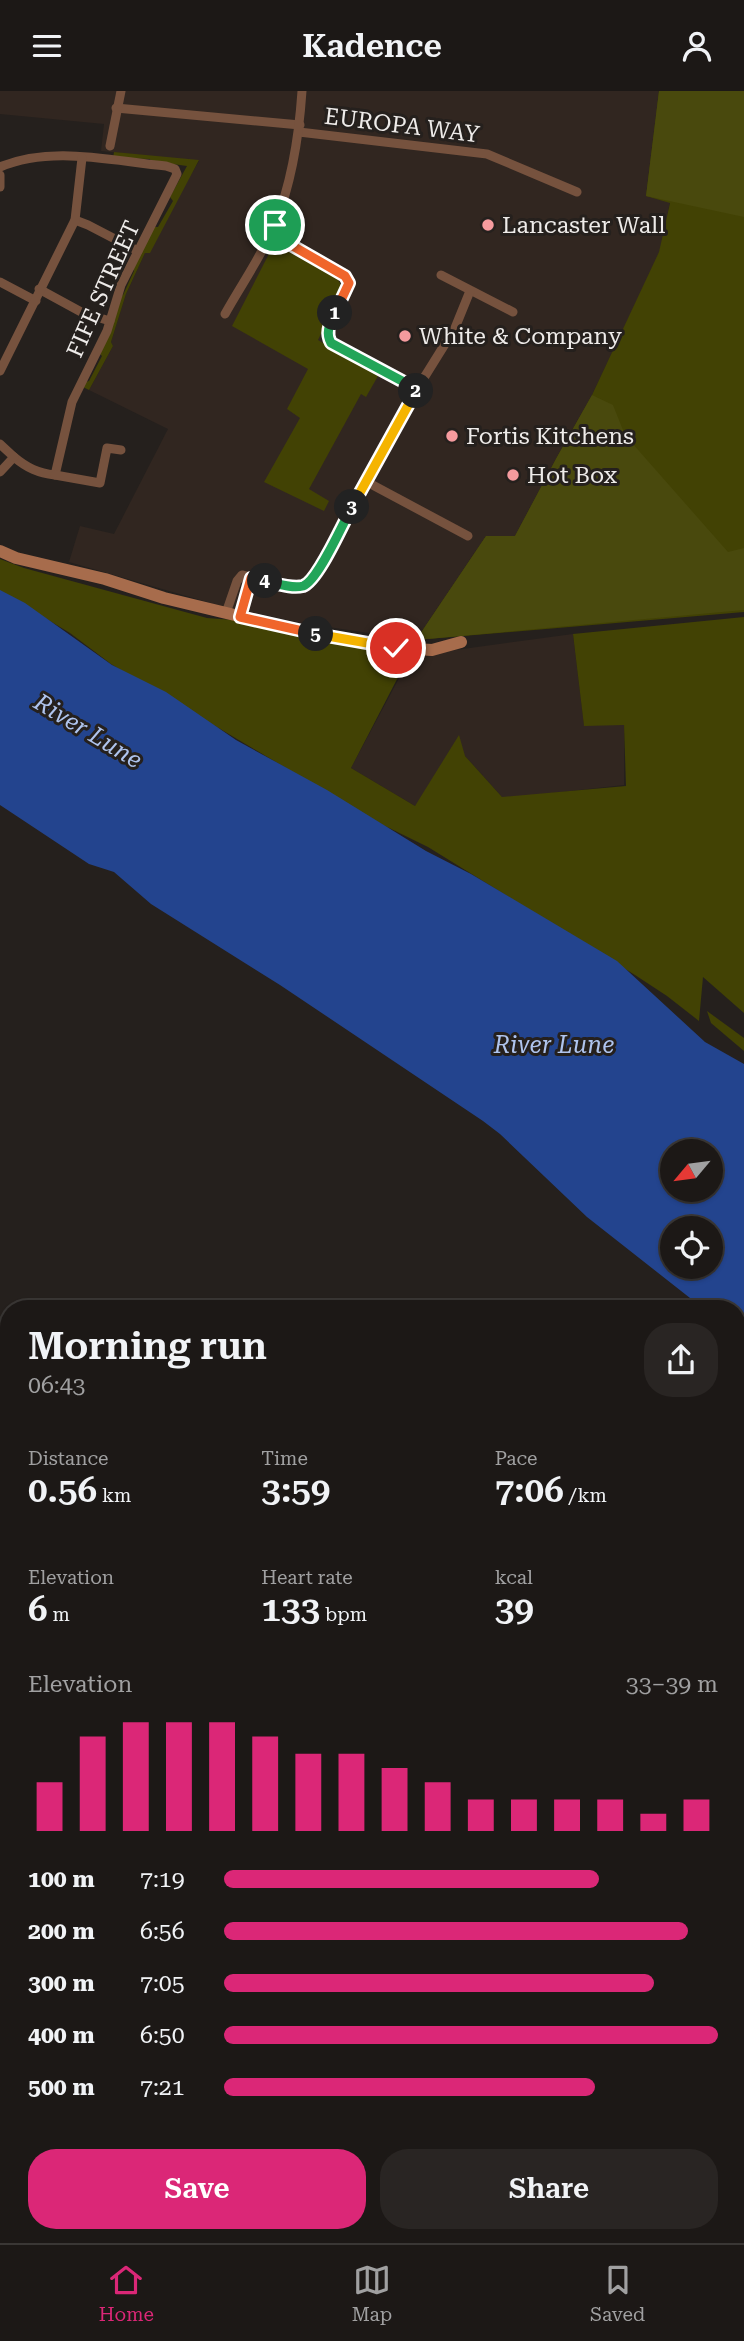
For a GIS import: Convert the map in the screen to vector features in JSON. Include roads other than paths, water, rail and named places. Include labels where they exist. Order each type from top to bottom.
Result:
[{"type":"street","points":[[110,146],[121,91]]},
{"type":"street","points":[[225,314],[275,225],[299,128],[302,91]]},
{"type":"street","name":"EUROPA WAY","points":[[116,108],[299,128],[487,154],[577,192]]},
{"type":"street","name":"FIFE STREET","points":[[0,167],[42,156],[166,166],[176,171],[174,184],[121,285],[103,342],[72,402],[55,475]]},
{"type":"street","points":[[0,371],[75,220],[82,158]]},
{"type":"street","points":[[0,176],[0,187]]},
{"type":"street","points":[[75,220],[138,251]]},
{"type":"street","points":[[275,225],[277,237],[340,271],[349,283],[328,325],[331,343],[417,389]]},
{"type":"street","points":[[441,275],[513,312]]},
{"type":"street","points":[[0,282],[36,301]]},
{"type":"street","points":[[39,289],[83,313],[110,321]]},
{"type":"street","points":[[226,613],[237,581],[242,575],[292,587],[305,585],[315,576],[417,389],[424,382],[454,328],[470,291]]},
{"type":"street","points":[[0,444],[26,467],[39,473],[100,483],[107,448],[121,450]]},
{"type":"street","points":[[0,472],[14,457]]},
{"type":"street","points":[[367,482],[468,536]]},
{"type":"street","points":[[0,551],[16,558],[310,633],[396,648],[432,650],[461,642]]},
{"type":"street","points":[[240,617],[251,578]]},
{"type":"water","name":"River Lune","points":[[0,590],[25,603],[112,665],[166,692],[236,740],[327,790],[426,851],[471,874],[617,961],[705,1042],[744,1064],[744,1300],[693,1300],[666,1279],[723,1279],[723,1216],[660,1216],[660,1274],[587,1217],[483,1121],[280,985],[151,904],[114,872],[89,864],[0,805]]},
{"type":"place","name":"Lancaster Wall","points":[[488,225]]},
{"type":"place","name":"White & Company","points":[[405,336]]},
{"type":"place","name":"Fortis Kitchens","points":[[452,436]]},
{"type":"place","name":"Hot Box","points":[[513,475]]}]
